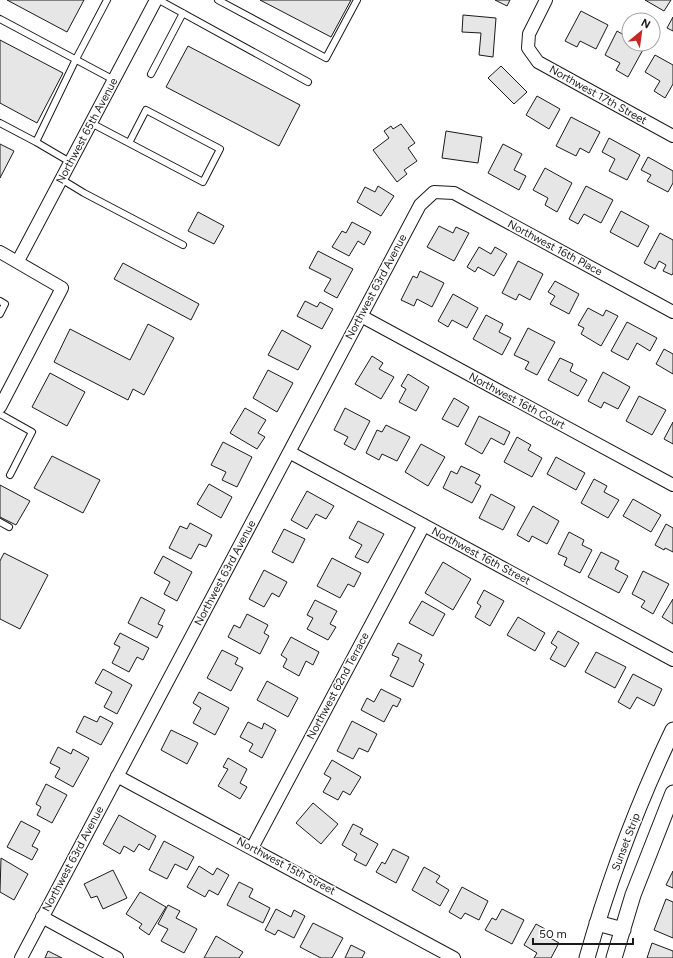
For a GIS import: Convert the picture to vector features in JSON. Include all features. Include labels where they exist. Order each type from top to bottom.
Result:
[{"type":"street","name":"Northwest 65th Avenue","points":[[18,261],[157,0]]},
{"type":"street","name":"Northwest 17th Street","points":[[546,0],[529,34],[528,48],[538,62],[673,136]]},
{"type":"street","name":"Northwest 16th Place","points":[[434,192],[454,193],[673,312]]},
{"type":"street","name":"Northwest 63rd Avenue","points":[[20,958],[420,205],[434,192]]},
{"type":"street","points":[[0,252],[18,261],[62,288],[0,407]]},
{"type":"street","name":"Northwest 16th Court","points":[[361,316],[673,485]]},
{"type":"street","name":"Northwest 16th Street","points":[[289,452],[673,660]]},
{"type":"street","name":"Northwest 62nd Terrace","points":[[252,848],[424,525]]},
{"type":"street","name":"Sunset Strip","points":[[587,958],[619,858],[648,783],[673,730]]},
{"type":"street","name":"Northwest 15th Street","points":[[117,776],[454,958]]},
{"type":"street","points":[[614,958],[633,896],[673,793]]},
{"type":"street","points":[[42,917],[117,958]]},
{"type":"street","points":[[597,923],[622,930]]},
{"type":"lane","points":[[36,142],[76,59],[107,0]]},
{"type":"lane","points":[[157,0],[308,82]]},
{"type":"lane","points":[[218,0],[326,58],[357,0]]},
{"type":"lane","points":[[151,74],[183,14]]},
{"type":"lane","points":[[0,19],[114,80]]},
{"type":"lane","points":[[91,123],[203,182],[220,149],[146,110],[129,143]]},
{"type":"lane","points":[[0,123],[70,162]]},
{"type":"lane","points":[[61,179],[84,193],[183,245]]},
{"type":"lane","points":[[0,301],[5,304],[0,314]]},
{"type":"lane","points":[[0,414],[32,432],[10,475]]},
{"type":"lane","points":[[0,522],[9,527]]},
{"type":"building","points":[[7,0],[84,0],[67,32]]},
{"type":"building","points":[[260,0],[351,0],[331,37]]},
{"type":"building","points":[[495,0],[510,0],[507,6]]},
{"type":"building","points":[[645,0],[671,0],[664,11]]},
{"type":"building","points":[[581,11],[608,25],[596,49],[580,41],[577,47],[565,41]]},
{"type":"building","points":[[463,15],[496,18],[493,57],[479,55],[481,33],[462,32]]},
{"type":"building","points":[[673,17],[673,31],[667,28]]},
{"type":"building","points":[[617,31],[621,33],[621,52],[642,52],[628,77],[616,70],[620,63],[605,55]]},
{"type":"building","points":[[0,40],[63,73],[37,123],[0,103]]},
{"type":"building","points":[[188,46],[300,105],[279,146],[166,87]]},
{"type":"building","points":[[655,55],[673,65],[673,84],[665,98],[654,91],[660,81],[645,72]]},
{"type":"building","points":[[501,66],[527,92],[514,104],[488,78]]},
{"type":"building","points":[[537,96],[560,109],[549,129],[526,115]]},
{"type":"building","points":[[571,117],[600,132],[589,153],[580,148],[576,156],[556,146]]},
{"type":"building","points":[[401,124],[415,143],[408,148],[417,161],[404,170],[407,174],[397,182],[373,150],[389,138],[384,131],[391,126],[393,129]]},
{"type":"building","points":[[446,131],[482,137],[478,163],[442,158]]},
{"type":"building","points":[[609,138],[640,155],[627,180],[609,171],[615,159],[602,152]]},
{"type":"building","points":[[0,144],[14,151],[0,178]]},
{"type":"building","points":[[503,144],[522,154],[514,170],[526,176],[519,190],[488,173]]},
{"type":"building","points":[[648,157],[673,171],[673,183],[668,192],[647,181],[651,175],[641,170]]},
{"type":"building","points":[[545,168],[572,183],[557,212],[545,205],[548,198],[533,190]]},
{"type":"building","points":[[378,186],[394,196],[381,216],[357,202],[365,187],[375,192]]},
{"type":"building","points":[[586,186],[613,200],[601,223],[584,214],[578,224],[569,219]]},
{"type":"building","points":[[621,211],[649,226],[638,247],[610,232]]},
{"type":"building","points":[[198,212],[224,226],[214,244],[188,231]]},
{"type":"building","points":[[352,222],[371,232],[364,245],[358,241],[349,256],[332,247],[342,231],[346,233]]},
{"type":"building","points":[[439,226],[453,233],[456,227],[469,233],[454,261],[427,247]]},
{"type":"building","points":[[660,233],[673,240],[672,275],[663,271],[666,265],[659,261],[655,269],[644,263]]},
{"type":"building","points":[[479,247],[491,254],[495,247],[507,254],[494,276],[478,267],[475,272],[467,267]]},
{"type":"building","points":[[318,251],[353,269],[337,298],[324,291],[331,279],[309,268]]},
{"type":"building","points":[[518,261],[543,274],[530,300],[519,294],[516,300],[502,293]]},
{"type":"building","points":[[123,263],[199,304],[191,320],[114,279]]},
{"type":"building","points":[[420,271],[444,283],[432,307],[417,299],[414,306],[401,300],[413,276],[417,278]]},
{"type":"building","points":[[555,281],[579,294],[569,314],[550,304],[555,296],[548,292]]},
{"type":"building","points":[[453,294],[478,308],[467,328],[452,320],[448,327],[438,321]]},
{"type":"building","points":[[305,301],[317,307],[320,302],[333,309],[322,329],[297,316]]},
{"type":"building","points":[[588,308],[603,316],[606,310],[618,316],[601,346],[581,334],[584,328],[578,325]]},
{"type":"building","points":[[486,315],[503,324],[499,332],[511,338],[502,355],[473,339]]},
{"type":"building","points":[[627,322],[657,338],[650,351],[637,343],[628,360],[611,351]]},
{"type":"building","points":[[148,324],[174,338],[144,395],[133,389],[128,400],[54,362],[70,329],[130,360]]},
{"type":"building","points":[[528,328],[555,342],[537,375],[525,369],[529,362],[514,355]]},
{"type":"building","points":[[282,330],[311,346],[298,370],[268,355]]},
{"type":"building","points":[[664,349],[673,354],[673,374],[656,364]]},
{"type":"building","points":[[372,356],[383,363],[379,369],[394,377],[381,399],[355,384]]},
{"type":"building","points":[[560,358],[573,364],[570,371],[587,380],[578,396],[548,380]]},
{"type":"building","points":[[268,370],[293,383],[277,412],[253,398]]},
{"type":"building","points":[[603,372],[630,387],[618,409],[604,402],[601,408],[588,401]]},
{"type":"building","points":[[50,373],[85,392],[67,426],[32,407]]},
{"type":"building","points":[[408,374],[429,387],[416,411],[399,402],[406,389],[401,386]]},
{"type":"building","points":[[639,396],[666,410],[652,435],[626,421]]},
{"type":"building","points":[[454,398],[469,407],[458,427],[442,419]]},
{"type":"building","points":[[245,408],[266,420],[258,433],[265,437],[257,449],[230,433]]},
{"type":"building","points":[[345,408],[370,421],[355,450],[344,444],[348,437],[334,430]]},
{"type":"building","points":[[479,416],[510,432],[504,445],[491,438],[482,454],[465,444]]},
{"type":"building","points":[[673,422],[673,444],[664,439]]},
{"type":"building","points":[[386,425],[410,437],[397,461],[382,454],[379,460],[366,453],[377,430],[382,432]]},
{"type":"building","points":[[517,437],[531,445],[528,450],[542,458],[532,477],[504,462]]},
{"type":"building","points":[[223,442],[252,457],[237,487],[222,480],[226,472],[211,465]]},
{"type":"building","points":[[421,444],[445,457],[428,486],[405,472]]},
{"type":"building","points":[[52,456],[100,480],[83,513],[34,488]]},
{"type":"building","points":[[556,457],[585,473],[576,490],[547,474]]},
{"type":"building","points":[[461,466],[480,475],[475,483],[481,486],[472,503],[443,488],[451,471],[457,474]]},
{"type":"building","points":[[594,479],[607,486],[604,492],[619,500],[608,518],[581,503]]},
{"type":"building","points":[[209,484],[232,497],[221,518],[197,504]]},
{"type":"building","points":[[0,485],[30,501],[16,525],[0,517]]},
{"type":"building","points":[[307,491],[334,506],[326,519],[316,514],[307,529],[291,520]]},
{"type":"building","points":[[491,494],[515,507],[503,530],[479,518]]},
{"type":"building","points":[[633,499],[661,515],[651,532],[623,516]]},
{"type":"building","points":[[533,506],[559,521],[547,544],[532,536],[529,542],[517,535]]},
{"type":"building","points":[[358,521],[384,534],[368,563],[355,557],[362,545],[349,538]]},
{"type":"building","points":[[190,523],[212,535],[206,547],[199,544],[191,559],[169,548],[180,526],[187,529]]},
{"type":"building","points":[[666,524],[673,528],[673,552],[665,548],[664,550],[655,545]]},
{"type":"building","points":[[284,529],[305,539],[293,563],[272,552]]},
{"type":"building","points":[[569,532],[584,540],[582,545],[592,550],[580,573],[564,565],[567,558],[558,554]]},
{"type":"building","points":[[601,552],[619,561],[615,569],[628,576],[619,593],[588,577]]},
{"type":"building","points":[[4,553],[48,575],[20,629],[0,619],[0,561]]},
{"type":"building","points":[[163,556],[192,572],[177,601],[164,594],[170,582],[154,573]]},
{"type":"building","points":[[332,558],[361,573],[354,587],[348,584],[340,598],[317,586]]},
{"type":"building","points":[[443,562],[471,579],[453,610],[425,593]]},
{"type":"building","points":[[264,570],[287,582],[279,597],[272,593],[264,607],[249,599]]},
{"type":"building","points":[[643,571],[669,584],[653,614],[641,607],[645,601],[632,594]]},
{"type":"building","points":[[484,590],[504,601],[490,626],[475,617],[481,606],[477,603]]},
{"type":"building","points":[[141,597],[165,610],[158,624],[163,626],[157,638],[128,623]]},
{"type":"building","points":[[673,599],[673,624],[662,617]]},
{"type":"building","points":[[315,600],[337,611],[330,624],[336,627],[328,640],[307,629],[313,618],[307,615]]},
{"type":"building","points":[[422,601],[445,614],[433,636],[409,623]]},
{"type":"building","points":[[247,614],[268,625],[264,633],[269,636],[260,654],[228,637],[234,625],[240,628]]},
{"type":"building","points":[[518,617],[545,633],[535,651],[507,635]]},
{"type":"building","points":[[558,631],[579,643],[565,667],[550,659],[557,647],[551,643]]},
{"type":"building","points":[[120,633],[149,648],[143,660],[137,657],[129,672],[112,663],[120,647],[114,644]]},
{"type":"building","points":[[291,637],[319,652],[313,665],[306,661],[299,676],[283,667],[287,659],[281,655]]},
{"type":"building","points":[[398,643],[422,655],[419,661],[424,664],[413,687],[390,676],[399,658],[392,655]]},
{"type":"building","points":[[222,650],[238,658],[235,664],[243,668],[231,691],[207,678]]},
{"type":"building","points":[[596,652],[626,667],[615,688],[585,672]]},
{"type":"building","points":[[103,669],[132,685],[117,714],[104,707],[112,692],[95,683]]},
{"type":"building","points":[[633,674],[662,689],[654,706],[637,697],[630,709],[618,702]]},
{"type":"building","points":[[267,681],[298,698],[288,717],[257,700]]},
{"type":"building","points":[[381,689],[401,699],[397,707],[393,705],[384,722],[361,710],[367,698],[374,702]]},
{"type":"building","points":[[199,692],[229,708],[215,735],[193,723],[201,708],[193,703]]},
{"type":"building","points":[[84,716],[97,722],[100,716],[113,723],[101,745],[76,732]]},
{"type":"building","points":[[352,721],[377,734],[368,752],[359,748],[353,759],[337,751]]},
{"type":"building","points":[[248,722],[262,729],[264,723],[276,730],[262,758],[249,751],[253,744],[240,737]]},
{"type":"building","points":[[171,730],[198,743],[187,764],[161,750]]},
{"type":"building","points":[[58,747],[71,754],[73,749],[89,758],[73,787],[55,777],[60,768],[50,763]]},
{"type":"building","points":[[228,758],[247,769],[240,783],[247,787],[240,799],[218,786],[228,769],[223,767]]},
{"type":"building","points":[[332,760],[361,777],[350,795],[343,791],[338,800],[323,792],[331,778],[324,774]]},
{"type":"building","points":[[46,784],[67,795],[52,823],[37,815],[41,807],[36,804]]},
{"type":"building","points":[[313,803],[338,824],[321,844],[296,823]]},
{"type":"building","points":[[119,815],[156,836],[149,850],[139,844],[134,852],[124,846],[120,854],[103,844]]},
{"type":"building","points":[[21,821],[40,831],[32,846],[38,849],[32,860],[7,847]]},
{"type":"building","points":[[353,824],[363,829],[360,834],[378,844],[366,866],[354,860],[357,854],[342,845]]},
{"type":"building","points":[[164,841],[194,857],[187,870],[175,864],[167,879],[149,870]]},
{"type":"building","points":[[393,849],[409,857],[396,883],[376,872],[382,862],[385,864]]},
{"type":"building","points":[[1,858],[28,874],[14,900],[0,892]]},
{"type":"building","points":[[199,866],[213,875],[217,868],[229,875],[218,895],[209,890],[205,897],[187,887]]},
{"type":"building","points":[[424,867],[440,876],[436,882],[449,890],[440,906],[412,890]]},
{"type":"building","points":[[113,870],[127,898],[103,909],[97,896],[91,898],[84,884]]},
{"type":"building","points":[[673,871],[673,888],[666,885]]},
{"type":"building","points":[[239,882],[253,889],[249,897],[270,908],[263,923],[227,905]]},
{"type":"building","points":[[462,887],[488,901],[479,920],[465,913],[461,919],[449,912]]},
{"type":"building","points":[[140,892],[166,907],[149,935],[139,928],[142,924],[126,914]]},
{"type":"building","points":[[666,899],[673,902],[673,938],[654,930]]},
{"type":"building","points":[[168,905],[180,911],[176,918],[197,929],[184,953],[161,941],[168,929],[158,924]]},
{"type":"building","points":[[276,909],[291,917],[294,910],[305,916],[294,938],[278,930],[275,935],[265,930]]},
{"type":"building","points":[[502,909],[524,920],[512,944],[485,930],[492,918],[496,920]]},
{"type":"building","points":[[313,923],[343,938],[332,958],[321,958],[300,947]]},
{"type":"building","points":[[536,924],[545,929],[542,933],[559,943],[551,958],[534,958],[537,953],[524,945]]},
{"type":"building","points":[[216,936],[243,952],[239,958],[204,958]]},
{"type":"building","points":[[652,943],[673,951],[673,958],[647,958]]},
{"type":"building","points":[[351,945],[365,952],[362,958],[345,958]]},
{"type":"building","points":[[48,951],[62,958],[45,958]]}]
